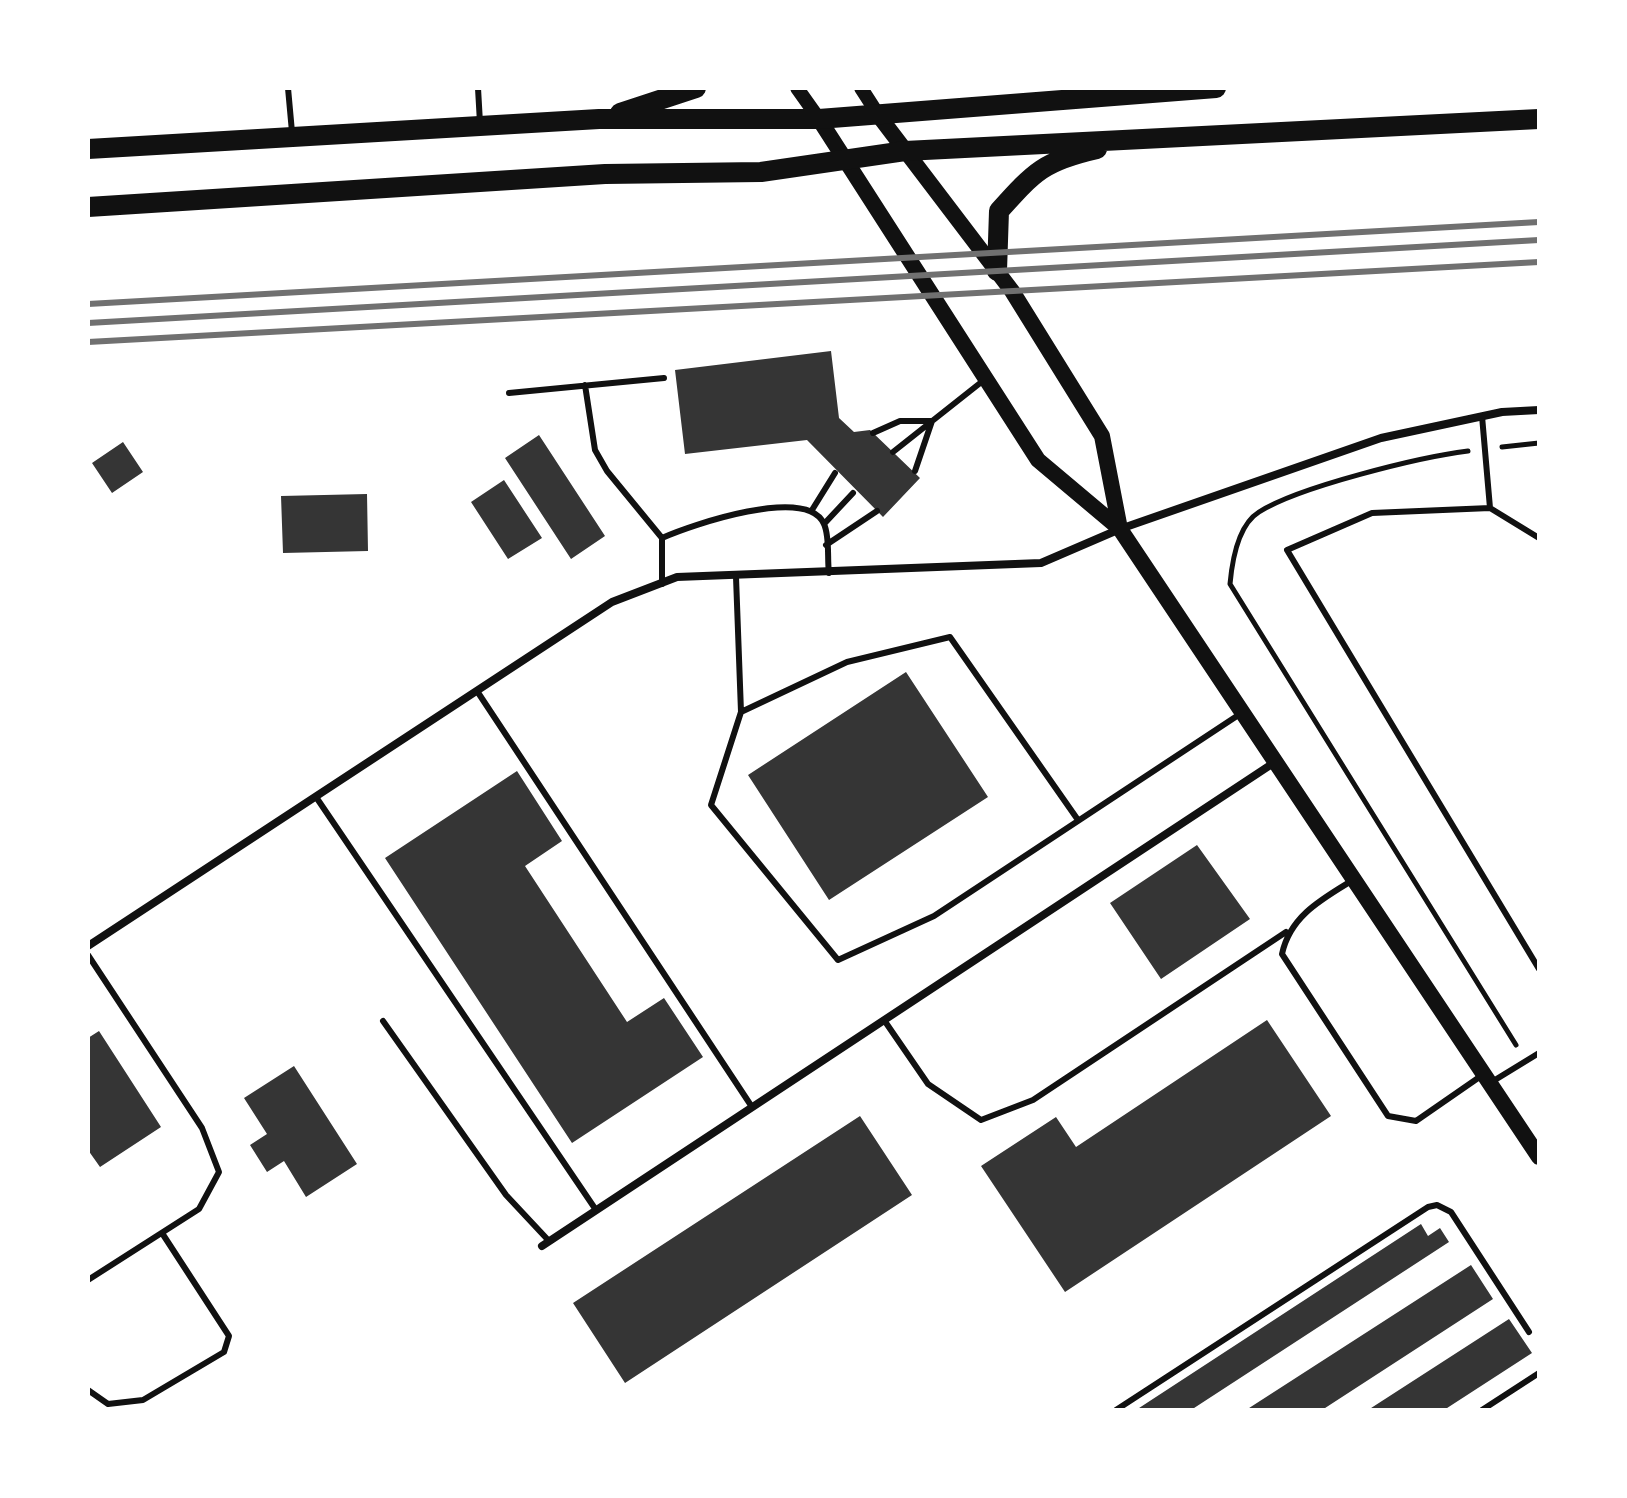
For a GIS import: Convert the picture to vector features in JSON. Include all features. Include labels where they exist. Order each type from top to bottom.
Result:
[{"type":"main road","points":[[599,119],[696,88]]},
{"type":"main road","points":[[88,149],[599,119],[879,116],[1216,88]]},
{"type":"main road","points":[[879,116],[997,271],[1102,436],[1120,529]]},
{"type":"main road","points":[[819,119],[1038,460],[1120,529],[1539,1157]]},
{"type":"main road","points":[[88,207],[605,174],[761,172],[905,151],[1154,136],[1539,119]]},
{"type":"main road","points":[[997,271],[999,211],[1029,178],[1058,158],[1154,136]]},
{"type":"street","points":[[797,88],[819,119]]},
{"type":"street","points":[[861,88],[879,116]]},
{"type":"street","points":[[88,946],[612,602],[677,577],[1041,563],[1120,529],[1381,438],[1482,416],[1539,410]]},
{"type":"street","points":[[546,1244],[1276,762]]},
{"type":"lane","points":[[288,88],[293,137]]},
{"type":"lane","points":[[478,88],[480,126]]},
{"type":"lane","points":[[509,393],[664,378]]},
{"type":"lane","points":[[893,452],[985,379]]},
{"type":"lane","points":[[585,385],[595,450],[607,471],[662,538],[662,584]]},
{"type":"lane","points":[[1482,416],[1490,508]]},
{"type":"lane","points":[[873,433],[900,421],[932,421]]},
{"type":"lane","points":[[915,471],[932,421]]},
{"type":"lane","points":[[812,510],[835,473]]},
{"type":"lane","points":[[824,524],[853,493]]},
{"type":"lane","points":[[662,538],[729,514],[794,507],[812,510],[824,524],[829,573]]},
{"type":"lane","points":[[1539,538],[1490,508],[1372,513],[1287,550],[1539,969]]},
{"type":"lane","points":[[826,545],[877,511]]},
{"type":"lane","points":[[736,577],[741,712],[711,805],[838,960],[934,916],[1243,712]]},
{"type":"lane","points":[[741,712],[847,662],[950,637],[1078,820]]},
{"type":"lane","points":[[477,691],[752,1107]]},
{"type":"lane","points":[[316,797],[596,1210]]},
{"type":"lane","points":[[884,1020],[928,1084],[981,1120],[1033,1100],[1286,932],[1313,905],[1354,879]]},
{"type":"lane","points":[[1286,932],[1282,954],[1388,1116],[1416,1121],[1487,1079],[1539,1053]]},
{"type":"lane","points":[[88,955],[202,1128],[219,1172],[199,1209],[88,1280]]},
{"type":"lane","points":[[383,1021],[506,1195],[546,1244]]},
{"type":"lane","points":[[1116,1410],[1428,1207],[1437,1205],[1451,1212],[1529,1332]]},
{"type":"lane","points":[[88,1390],[108,1404],[143,1400],[224,1352],[229,1336],[162,1233]]},
{"type":"lane","points":[[1482,1410],[1539,1373]]},
{"type":"path","points":[[1526,1060],[1230,584],[1232,553],[1257,513],[1319,487],[1450,453],[1539,443]]},
{"type":"building","points":[[831,351],[839,418],[854,432],[870,430],[920,478],[883,517],[807,440],[685,454],[675,370]]},
{"type":"building","points":[[539,435],[605,536],[571,559],[505,458]]},
{"type":"building","points":[[123,442],[143,472],[112,493],[92,463]]},
{"type":"building","points":[[504,480],[542,538],[508,559],[471,502]]},
{"type":"building","points":[[367,494],[368,551],[283,553],[281,496]]},
{"type":"building","points":[[906,672],[988,797],[829,900],[748,775]]},
{"type":"building","points":[[517,771],[562,841],[525,866],[627,1022],[664,998],[703,1057],[572,1143],[385,858]]},
{"type":"building","points":[[1197,845],[1250,919],[1161,979],[1110,903]]},
{"type":"building","points":[[1267,1020],[1331,1116],[1065,1292],[981,1166],[1056,1117],[1076,1147]]},
{"type":"building","points":[[99,1031],[161,1127],[100,1167],[88,1150],[88,1038]]},
{"type":"building","points":[[294,1066],[357,1164],[306,1197],[284,1161],[267,1172],[250,1145],[267,1134],[244,1098]]},
{"type":"building","points":[[860,1116],[912,1195],[625,1383],[573,1303]]},
{"type":"building","points":[[1421,1224],[1428,1236],[1440,1228],[1449,1242],[1191,1410],[1136,1410]]},
{"type":"building","points":[[1471,1265],[1493,1299],[1322,1410],[1246,1410]]},
{"type":"building","points":[[1509,1319],[1532,1353],[1444,1410],[1368,1410]]},
{"type":"railway","points":[[88,304],[1539,222]]},
{"type":"railway","points":[[88,323],[1539,240]]},
{"type":"railway","points":[[88,342],[1539,262]]}]
